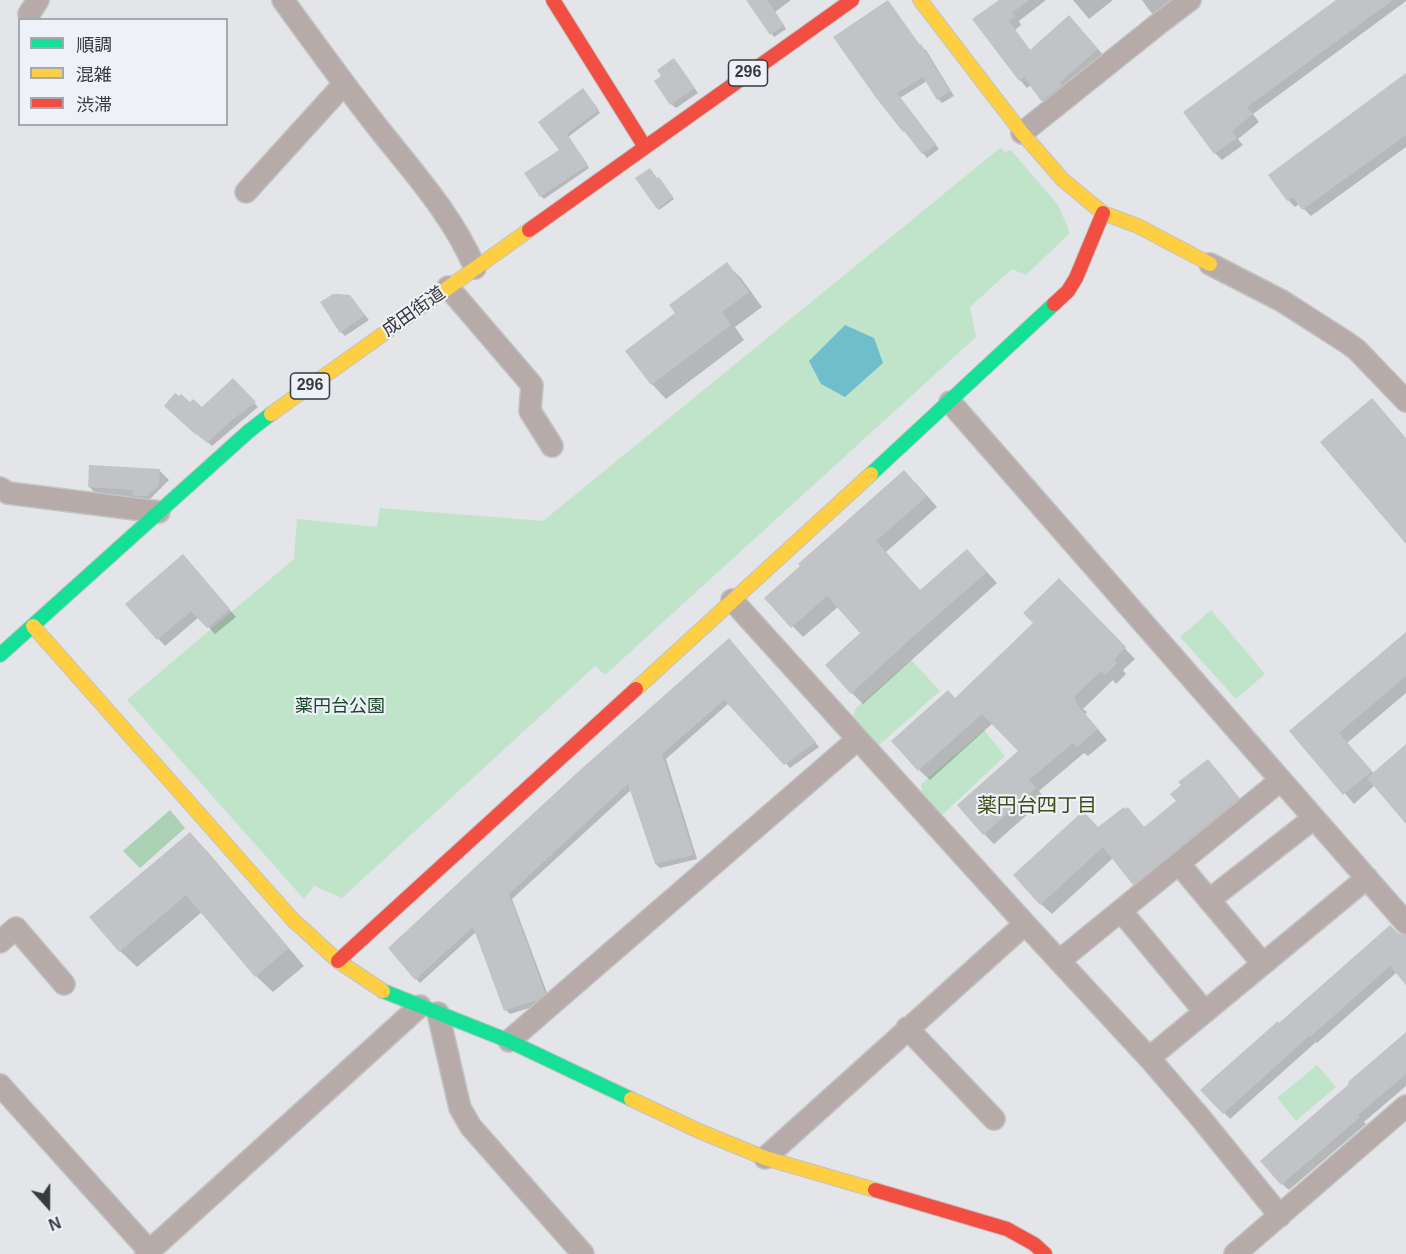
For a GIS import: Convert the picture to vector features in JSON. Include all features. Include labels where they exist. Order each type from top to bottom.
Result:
[{"type":"main road","points":[[553,0],[645,147]]},
{"type":"main road","name":"成田街道","points":[[0,656],[249,431],[280,407],[852,0]]},
{"type":"main road","points":[[920,0],[1022,134],[1063,180],[1103,213],[1137,226],[1210,264]]},
{"type":"main road","points":[[338,962],[950,402],[1068,291],[1076,278],[1103,213]]},
{"type":"main road","points":[[33,626],[292,920],[338,962],[379,989],[509,1041],[699,1131],[765,1158],[1007,1229],[1034,1244],[1045,1254]]},
{"type":"street","points":[[283,0],[344,84],[446,214],[475,268]]},
{"type":"street","points":[[1022,134],[1190,0]]},
{"type":"street","points":[[246,192],[344,84]]},
{"type":"street","points":[[1210,264],[1282,301],[1346,342],[1356,349],[1406,401]]},
{"type":"street","points":[[448,288],[532,385],[530,411],[552,446]]},
{"type":"street","points":[[950,402],[1406,923]]},
{"type":"street","points":[[0,488],[8,493],[159,512]]},
{"type":"street","points":[[732,600],[1149,1058],[1280,1215]]},
{"type":"street","points":[[509,1041],[858,739]]},
{"type":"street","points":[[1059,961],[1281,780]]},
{"type":"street","points":[[1209,900],[1314,818]]},
{"type":"street","points":[[1179,864],[1263,964]]},
{"type":"street","points":[[1149,1058],[1367,878]]},
{"type":"street","points":[[1121,911],[1204,1012]]},
{"type":"street","points":[[765,1158],[1025,924]]},
{"type":"street","points":[[0,942],[16,928],[64,984]]},
{"type":"street","points":[[0,1085],[149,1253],[429,1010],[463,1116],[583,1254]]},
{"type":"street","points":[[907,1029],[994,1119]]},
{"type":"street","points":[[1235,1254],[1406,1106]]},
{"type":"green space","name":"薬円台公園","points":[[1000,148],[1005,152],[1011,150],[1058,205],[1070,233],[1026,275],[1012,269],[970,307],[976,337],[605,675],[595,666],[342,898],[314,886],[304,899],[127,700],[294,559],[297,519],[377,527],[380,508],[543,521]]},
{"type":"green space","points":[[1211,610],[1265,674],[1236,699],[1180,637]]},
{"type":"green space","points":[[911,660],[940,691],[879,745],[854,717],[855,709]]},
{"type":"green space","points":[[984,730],[1005,756],[941,816],[922,794],[921,784]]},
{"type":"green space","points":[[170,810],[185,828],[140,868],[123,851]]},
{"type":"green space","points":[[1317,1065],[1336,1087],[1296,1121],[1277,1098]]},
{"type":"water","points":[[845,325],[874,338],[883,363],[845,397],[821,384],[809,361]]},
{"type":"building","points":[[746,0],[767,0],[784,25],[770,35]]},
{"type":"building","points":[[888,0],[921,44],[950,91],[937,100],[923,77],[897,93],[936,144],[922,154],[877,99],[833,37]]},
{"type":"building","points":[[999,0],[1029,0],[1012,13],[1015,17],[1009,21],[1030,50],[1069,15],[1098,49],[1060,82],[1062,85],[1041,101],[1024,77],[1019,81],[972,19]]},
{"type":"building","points":[[1336,0],[1393,0],[1247,107],[1253,114],[1232,131],[1237,138],[1214,154],[1183,112]]},
{"type":"building","points":[[674,58],[695,88],[670,105],[654,81],[661,76],[657,70]]},
{"type":"building","points":[[1406,73],[1406,135],[1302,210],[1293,197],[1287,201],[1268,175]]},
{"type":"building","points":[[583,88],[599,110],[567,134],[588,165],[540,197],[524,173],[559,150],[538,122]]},
{"type":"building","points":[[650,168],[673,197],[657,209],[635,178]]},
{"type":"building","points":[[727,262],[749,292],[722,312],[731,325],[651,385],[625,351],[675,313],[669,305]]},
{"type":"building","points":[[333,294],[350,295],[365,315],[340,333],[320,302]]},
{"type":"building","points":[[233,378],[256,402],[207,443],[164,406],[175,393],[179,396],[181,394],[190,402],[193,399],[202,407]]},
{"type":"building","points":[[1372,398],[1406,438],[1406,544],[1320,442]]},
{"type":"building","points":[[89,465],[160,469],[159,486],[148,496],[133,496],[133,490],[88,487]]},
{"type":"building","points":[[904,470],[927,496],[876,541],[920,590],[967,549],[987,572],[851,694],[825,665],[860,633],[827,596],[791,628],[764,598],[800,566],[798,564]]},
{"type":"building","points":[[183,554],[230,609],[207,628],[191,611],[157,640],[125,604]]},
{"type":"building","points":[[1059,578],[1126,647],[1114,659],[1117,663],[1105,675],[1101,671],[1074,697],[1077,701],[1075,702],[1098,729],[1077,747],[1073,743],[1029,780],[1036,788],[983,835],[957,805],[1018,751],[982,714],[918,771],[891,741],[948,690],[955,698],[1033,623],[1023,613]]},
{"type":"building","points":[[1406,632],[1406,676],[1339,733],[1372,771],[1343,795],[1289,731]]},
{"type":"building","points":[[729,638],[816,742],[784,765],[724,700],[662,754],[694,855],[655,864],[628,784],[509,894],[545,993],[537,1000],[504,1011],[473,927],[415,980],[388,948],[579,771]]},
{"type":"building","points":[[1406,744],[1406,824],[1367,778]]},
{"type":"building","points":[[1208,759],[1239,798],[1133,885],[1103,847],[1040,905],[1013,875],[1083,811],[1098,827],[1124,807],[1125,809],[1128,807],[1144,827],[1176,801],[1170,794],[1181,785],[1178,782]]},
{"type":"building","points":[[190,832],[289,948],[255,977],[186,895],[119,952],[89,917]]},
{"type":"building","points":[[1390,925],[1399,934],[1406,935],[1406,985],[1390,966],[1223,1114],[1200,1090]]},
{"type":"building","points":[[1406,1032],[1406,1074],[1281,1185],[1260,1161]]},
{"type":"traffic: fast","points":[[871,474],[1054,304]]},
{"type":"traffic: fast","points":[[0,655],[249,431],[271,414]]},
{"type":"traffic: fast","points":[[383,991],[509,1041],[631,1099]]},
{"type":"traffic: slow","points":[[920,0],[1022,133],[1063,180],[1103,213],[1138,226],[1210,264]]},
{"type":"traffic: slow","points":[[271,414],[529,230]]},
{"type":"traffic: slow","points":[[636,689],[871,474]]},
{"type":"traffic: slow","points":[[33,626],[292,919],[338,961],[383,991]]},
{"type":"traffic: slow","points":[[631,1099],[699,1131],[765,1158],[875,1190]]},
{"type":"traffic: jam","points":[[553,0],[645,147]]},
{"type":"traffic: jam","points":[[529,230],[852,0]]},
{"type":"traffic: jam","points":[[1054,304],[1068,291],[1076,278],[1103,213]]},
{"type":"traffic: jam","points":[[338,961],[636,689]]},
{"type":"traffic: jam","points":[[875,1190],[1007,1229],[1034,1244],[1045,1254]]},
{"type":"district","name":"薬円台四丁目","points":[[1037,806]]}]
